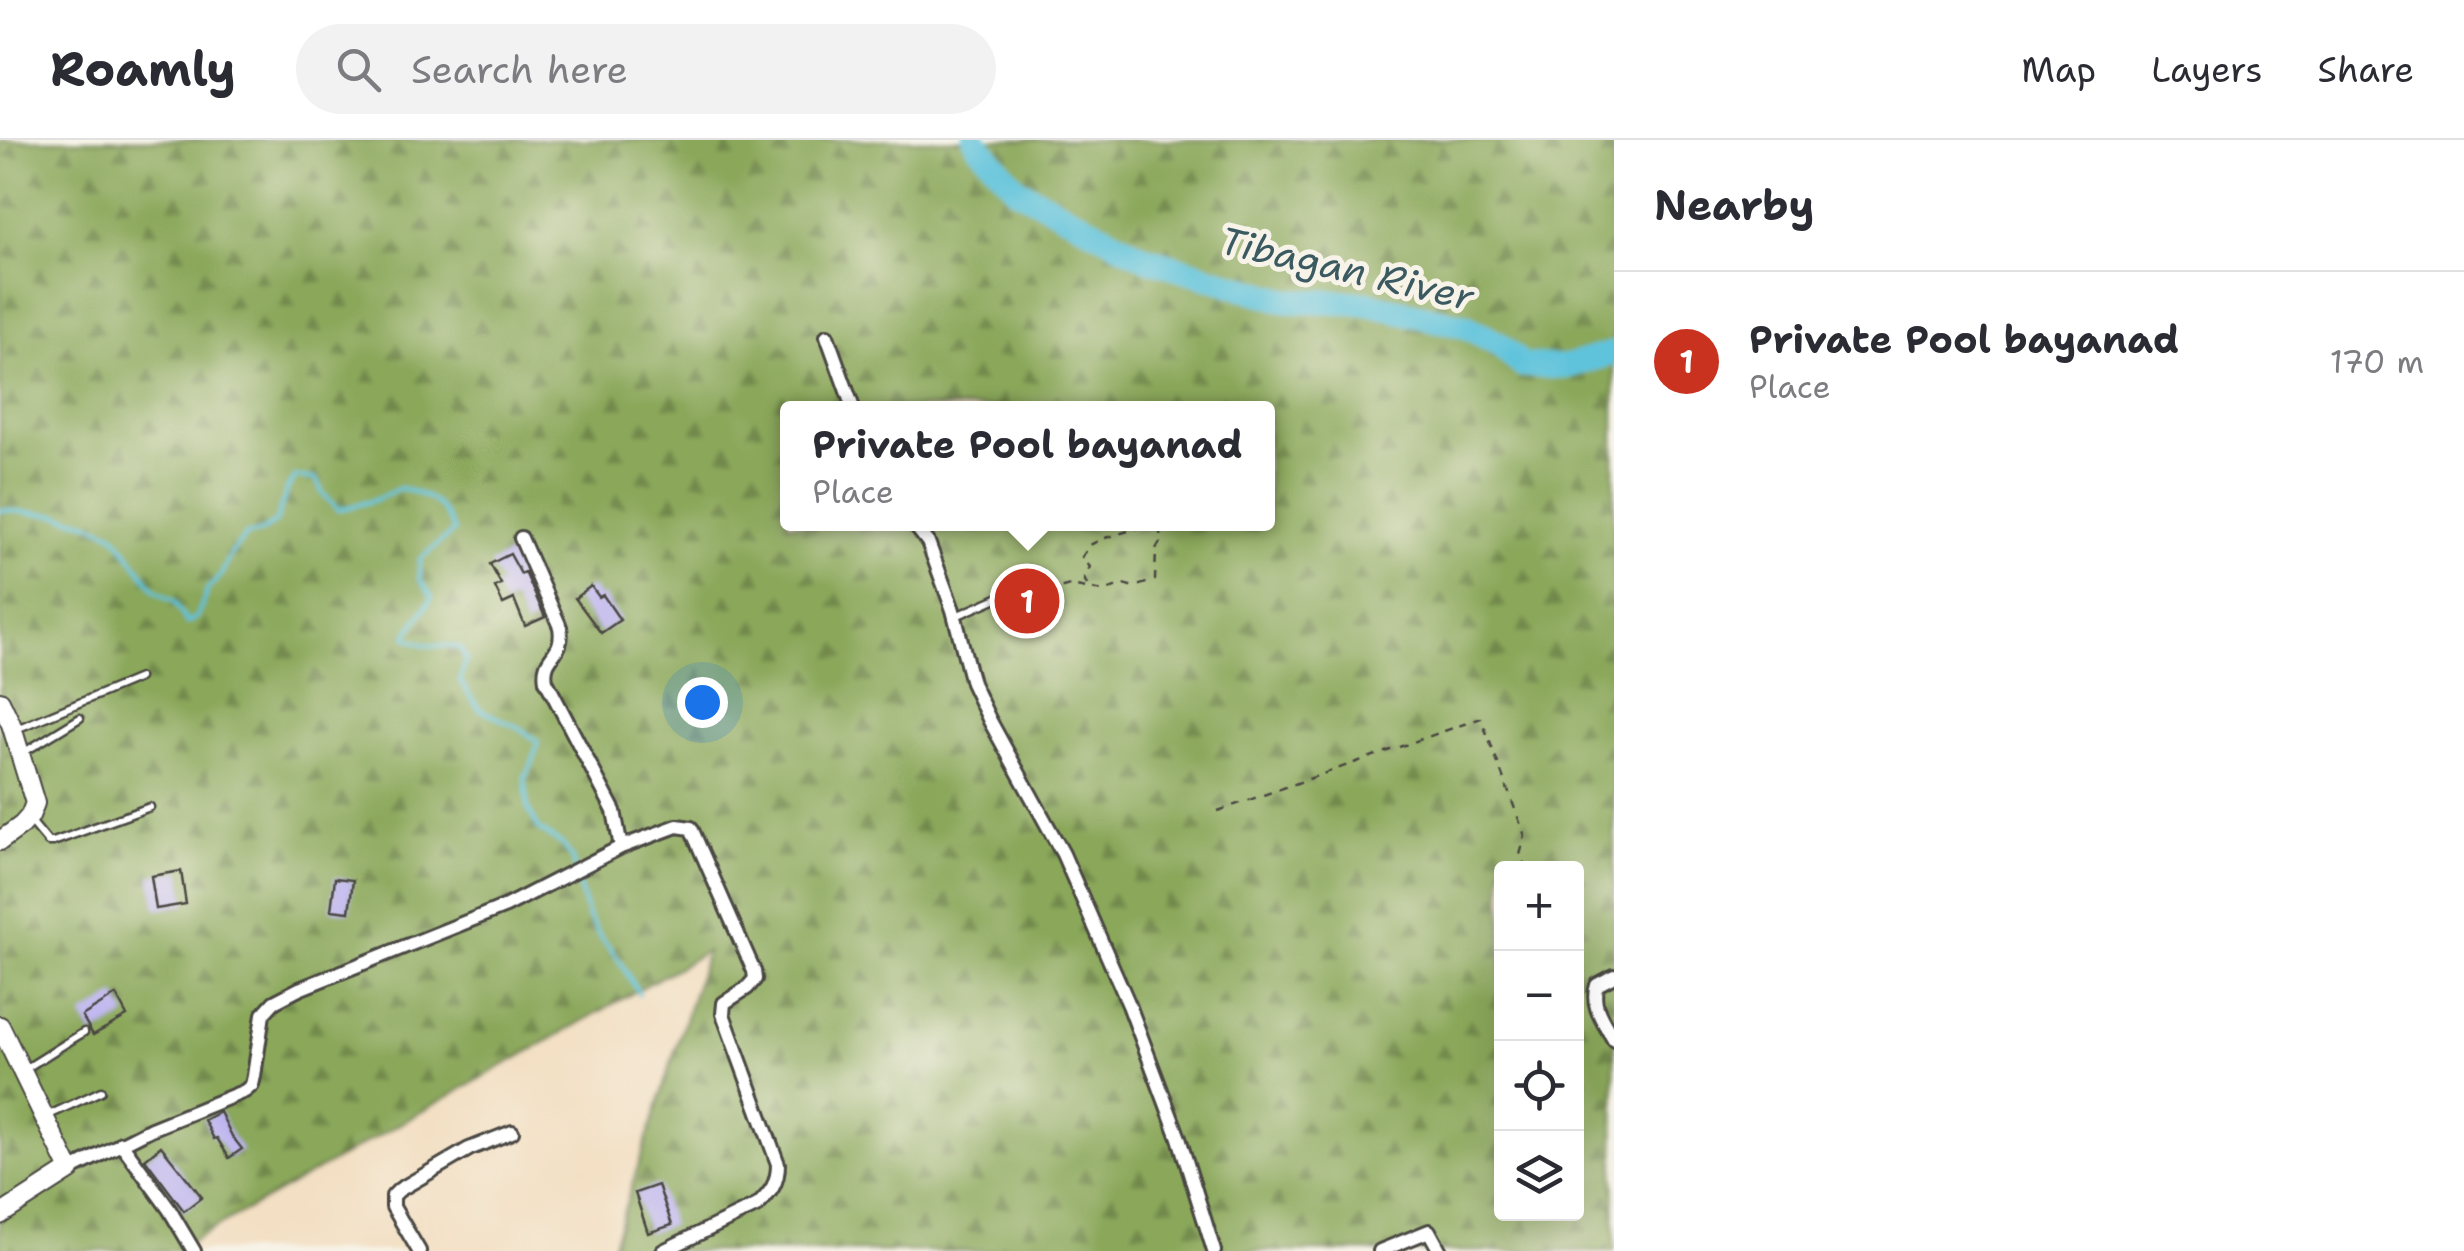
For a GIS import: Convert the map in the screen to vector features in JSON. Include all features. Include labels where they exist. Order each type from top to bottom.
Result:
[{"type":"street","points":[[827,336],[850,401]]},
{"type":"street","points":[[922,531],[954,616],[972,684],[1063,854],[1129,1005],[1179,1138],[1214,1251]]},
{"type":"street","points":[[522,538],[560,627],[562,639],[546,663],[546,681],[614,811],[621,847]]},
{"type":"street","points":[[0,700],[35,803],[22,826],[0,840]]},
{"type":"street","points":[[0,1215],[121,1143],[244,1091],[252,1084],[263,1014],[274,1002],[506,906],[621,847],[677,826],[691,828],[695,834],[754,971],[755,979],[724,1003],[723,1014],[778,1164],[778,1179],[758,1204],[663,1251]]},
{"type":"street","points":[[1614,976],[1597,986],[1594,1004],[1614,1040]]},
{"type":"street","points":[[0,1026],[70,1170]]},
{"type":"street","points":[[419,1251],[393,1208],[393,1196],[469,1149],[512,1132]]},
{"type":"street","points":[[121,1143],[170,1209],[194,1251]]},
{"type":"street","points":[[1380,1251],[1430,1231],[1440,1251]]},
{"type":"lane","points":[[954,616],[1018,589]]},
{"type":"lane","points":[[13,731],[138,678]]},
{"type":"lane","points":[[20,755],[80,718]]},
{"type":"lane","points":[[28,818],[48,842],[53,842],[150,807]]},
{"type":"lane","points":[[21,1072],[84,1032]]},
{"type":"lane","points":[[43,1118],[102,1090]]},
{"type":"path","points":[[1087,587],[1084,578],[1090,566],[1082,557],[1090,545],[1133,531]]},
{"type":"path","points":[[1018,589],[1051,590],[1070,585],[1104,591],[1156,580],[1156,550],[1162,539],[1158,531]]},
{"type":"path","points":[[1218,811],[1481,718],[1526,836],[1520,855],[1523,861]]},
{"type":"green space","points":[[0,140],[1614,140],[1614,1251],[611,1251],[707,951],[174,1251],[0,1251]]},
{"type":"building","points":[[510,554],[521,574],[525,572],[545,617],[525,626],[514,599],[503,604],[495,587],[501,584],[490,564]]},
{"type":"building","points":[[591,586],[599,597],[603,595],[620,620],[601,633],[575,598]]},
{"type":"building","points":[[181,871],[186,904],[156,909],[151,876]]},
{"type":"building","points":[[335,878],[353,880],[349,912],[331,910]]},
{"type":"building","points":[[116,995],[127,1016],[93,1035],[82,1016]]},
{"type":"building","points":[[220,1112],[242,1149],[229,1158],[204,1120]]},
{"type":"building","points":[[161,1146],[202,1197],[184,1211],[145,1159]]},
{"type":"building","points":[[658,1185],[672,1225],[648,1233],[635,1193]]},
{"type":"waterway","name":"Tibagan River","points":[[975,140],[1017,189],[1146,258],[1286,301],[1365,303],[1467,327],[1499,344],[1522,365],[1565,367],[1614,353]]},
{"type":"waterway","points":[[0,510],[57,515],[114,534],[156,591],[174,601],[187,623],[197,617],[208,589],[246,535],[261,532],[276,522],[287,489],[296,477],[316,479],[323,494],[339,510],[400,488],[433,501],[454,531],[420,559],[420,579],[432,597],[406,637],[427,645],[460,648],[466,660],[460,681],[479,709],[520,728],[538,742],[525,777],[528,809],[539,829],[563,845],[574,867]]},
{"type":"waterway","points":[[576,876],[588,917],[639,994]]},
{"type":"place","name":"Private Pool bayanad","points":[[1027,601]]}]
